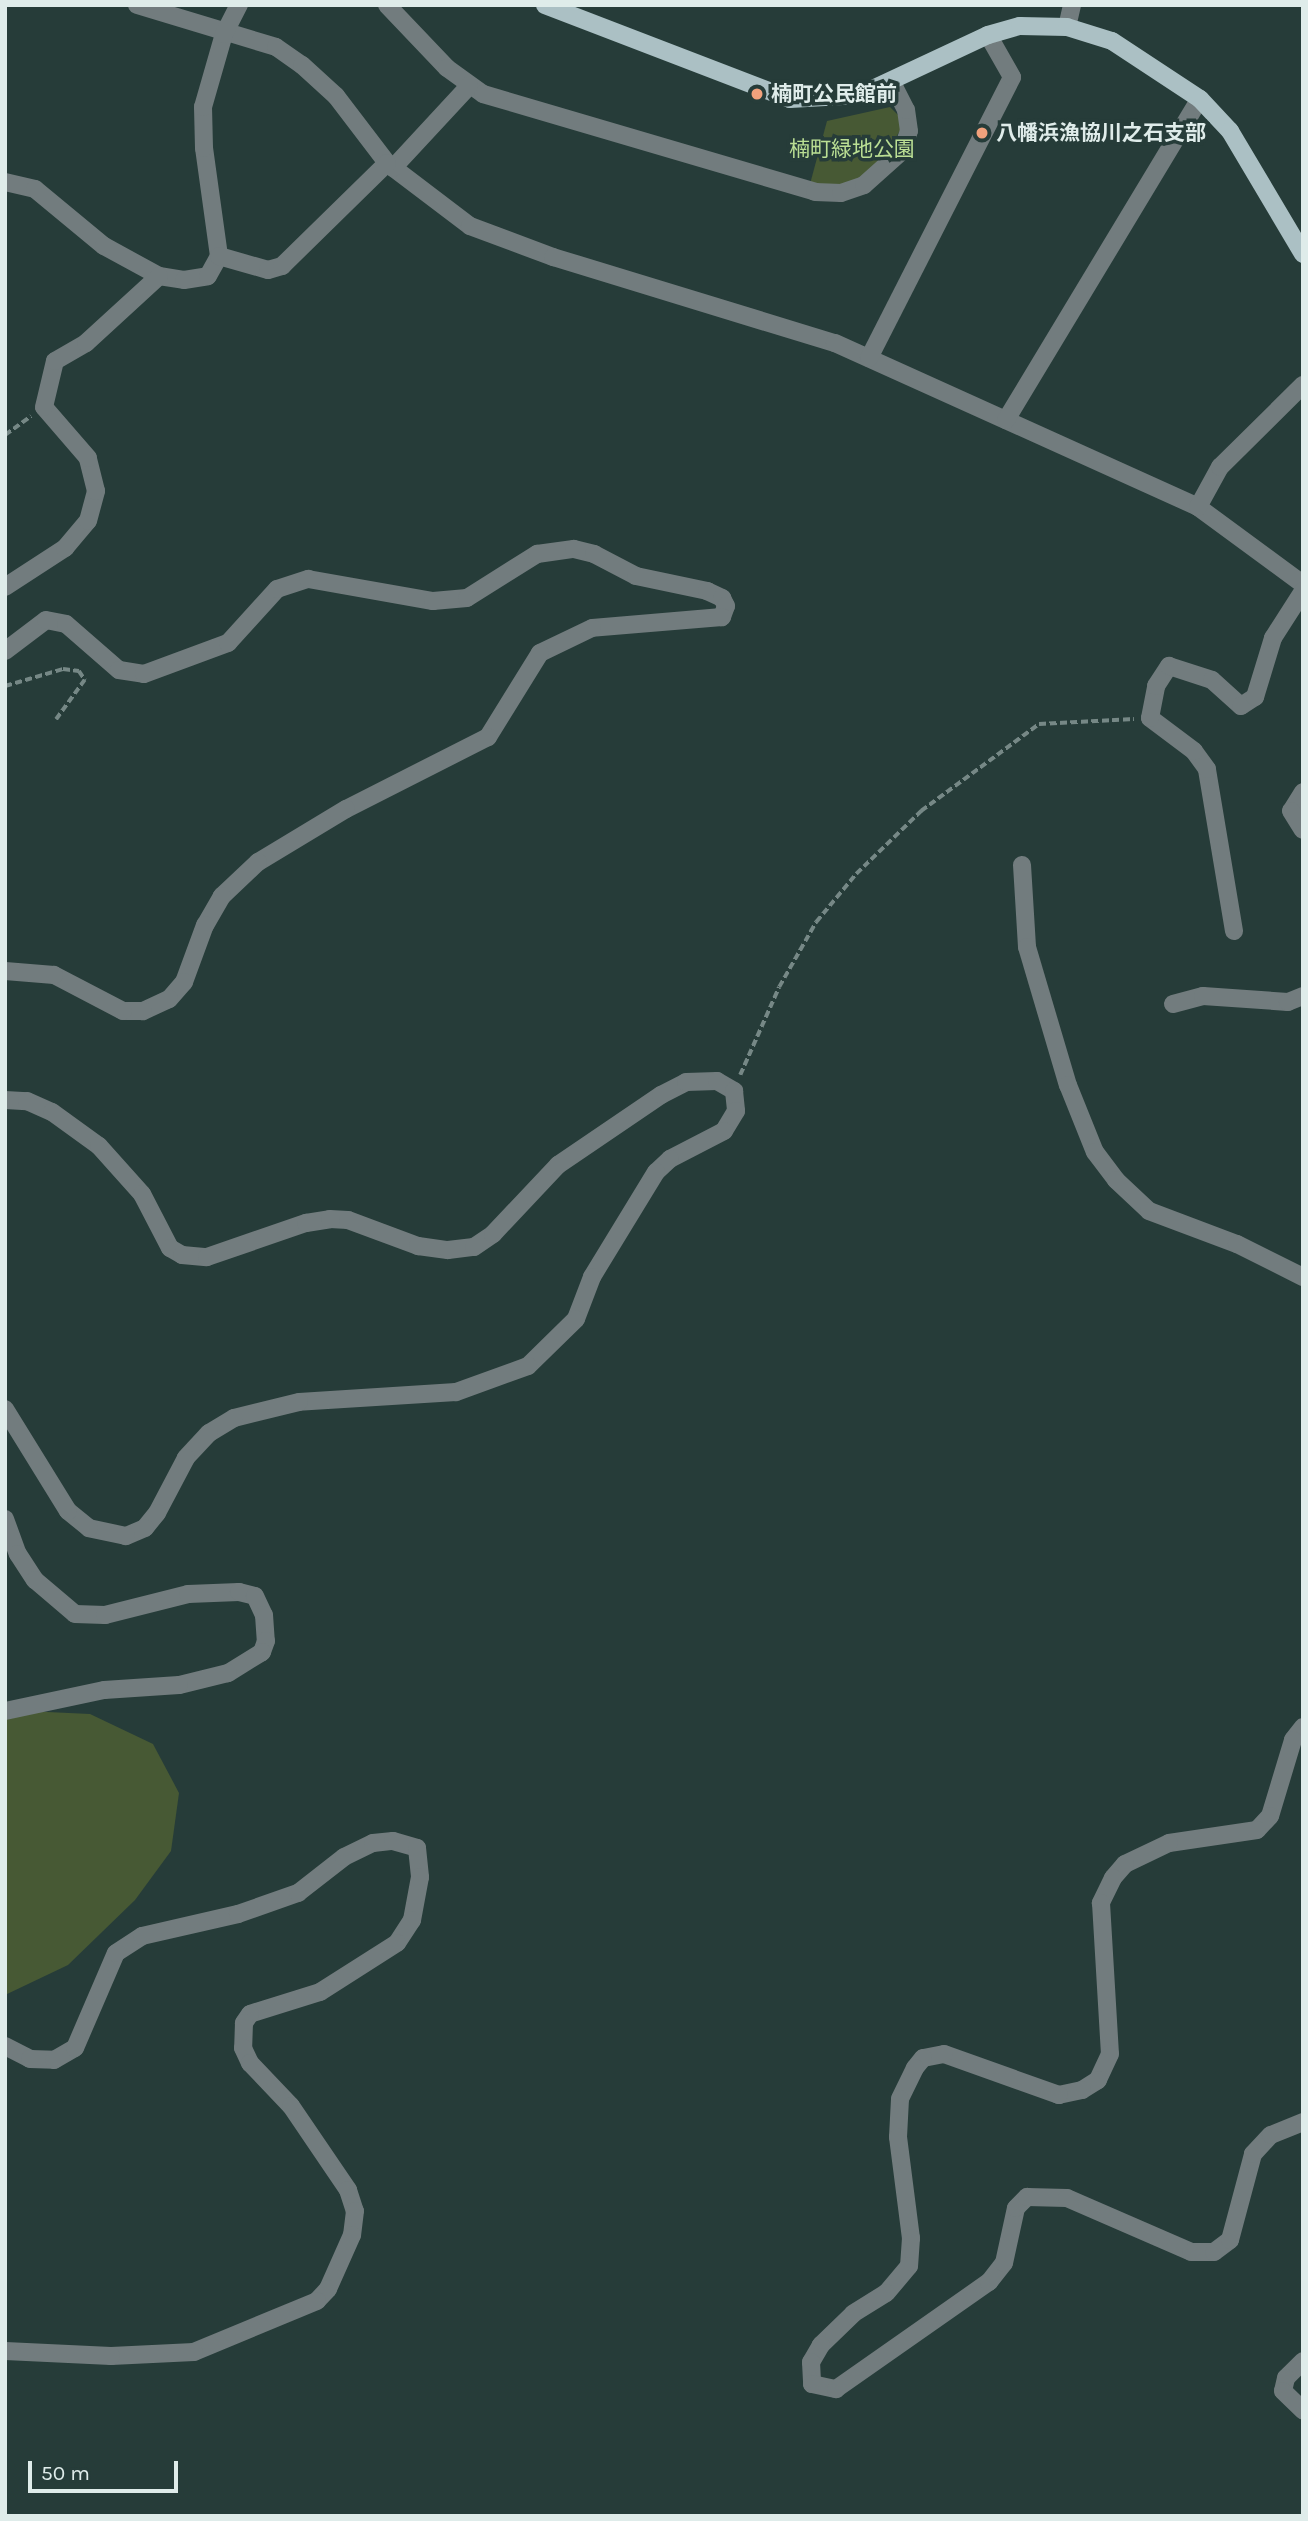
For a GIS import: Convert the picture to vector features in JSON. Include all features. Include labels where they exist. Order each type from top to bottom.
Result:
[{"type":"main road","points":[[545,5],[790,99],[860,95],[892,83],[988,35],[1020,26],[1067,27],[1112,41],[1200,99],[1230,131],[1303,254]]},
{"type":"street","points":[[136,5],[224,34],[275,47],[302,65],[336,96],[390,165],[470,226],[506,242],[777,323],[869,358],[1198,507],[1303,584]]},
{"type":"street","points":[[5,182],[34,189],[104,246],[159,276],[184,280],[208,276],[219,256],[204,148],[203,107],[224,34],[239,5]]},
{"type":"street","points":[[387,5],[469,86],[483,94],[815,192],[841,193],[864,185],[902,151],[909,131],[906,110],[892,83]]},
{"type":"street","points":[[1067,27],[1072,5]]},
{"type":"street","points":[[869,358],[1013,77],[988,35]]},
{"type":"street","points":[[219,256],[268,270],[282,266],[390,165],[469,86]]},
{"type":"street","points":[[1006,421],[1200,99]]},
{"type":"street","points":[[5,587],[65,548],[88,521],[96,491],[88,458],[44,407],[55,361],[86,343],[159,276]]},
{"type":"street","points":[[1198,507],[1220,467],[1303,385]]},
{"type":"street","points":[[5,651],[46,620],[66,624],[119,670],[144,674],[228,643],[277,589],[308,579],[433,601],[467,598],[537,554],[574,549],[636,576],[708,591],[726,606],[722,617],[592,628],[540,653],[488,737],[346,809],[258,862],[222,896],[205,925],[184,982],[169,999],[143,1011],[123,1011],[54,975],[5,971]]},
{"type":"street","points":[[1234,931],[1207,769],[1194,751],[1150,718],[1156,686],[1169,666],[1212,680],[1241,706],[1255,697],[1273,638],[1303,591]]},
{"type":"street","points":[[1303,792],[1291,811],[1303,830]]},
{"type":"street","points":[[1022,866],[1019,882],[1027,947],[1068,1085],[1095,1152],[1116,1180],[1149,1211],[1237,1244],[1303,1277]]},
{"type":"street","points":[[1173,1004],[1203,996],[1288,1002],[1303,996]]},
{"type":"street","points":[[5,1100],[27,1101],[52,1112],[99,1146],[142,1194],[170,1248],[182,1255],[206,1256],[306,1223],[330,1219],[348,1220],[418,1246],[448,1251],[474,1247],[493,1234],[558,1165],[661,1095],[700,1079],[717,1081],[734,1091],[736,1111],[724,1131],[670,1159],[656,1172],[592,1277],[576,1319],[527,1366],[502,1379],[456,1392],[288,1404],[234,1418],[209,1433],[186,1458],[157,1513],[145,1528],[126,1536],[89,1528],[68,1511],[5,1409]]},
{"type":"street","points":[[5,1519],[18,1554],[35,1580],[75,1614],[105,1615],[188,1594],[239,1592],[255,1596],[264,1615],[266,1641],[262,1652],[228,1673],[180,1685],[104,1690],[5,1711]]},
{"type":"street","points":[[1303,1727],[1293,1740],[1270,1816],[1257,1830],[1169,1843],[1125,1864],[1113,1878],[1101,1903],[1110,2054],[1098,2080],[1082,2090],[1059,2095],[944,2054],[923,2058],[915,2068],[901,2099],[898,2137],[911,2238],[909,2266],[886,2293],[853,2314],[821,2345],[811,2362],[812,2384],[836,2389],[846,2384],[989,2282],[1004,2263],[1016,2208],[1027,2197],[1067,2198],[1191,2252],[1214,2252],[1230,2240],[1253,2154],[1271,2135],[1303,2122]]},
{"type":"street","points":[[5,2046],[30,2059],[54,2060],[75,2048],[116,1953],[142,1936],[238,1914],[298,1894],[344,1857],[373,1843],[393,1841],[417,1848],[420,1877],[412,1920],[397,1943],[320,1992],[250,2014],[244,2023],[243,2048],[250,2063],[291,2106],[348,2190],[355,2211],[352,2235],[328,2289],[317,2301],[194,2352],[111,2357],[5,2351]]},
{"type":"street","points":[[1303,2361],[1286,2378],[1283,2392],[1303,2410]]},
{"type":"path","points":[[5,435],[44,407]]},
{"type":"path","points":[[5,686],[63,668],[79,671],[85,680],[56,720]]},
{"type":"path","points":[[734,1091],[779,987],[816,922],[856,874],[921,811],[1039,724],[1150,718]]},
{"type":"green space","name":"楠町緑地公園","points":[[890,107],[899,116],[901,129],[878,166],[864,180],[840,188],[810,184],[827,121]]},
{"type":"green space","points":[[5,1710],[90,1714],[153,1744],[179,1793],[171,1851],[135,1900],[68,1965],[5,1995]]},
{"type":"place","name":"楠町公民館前","points":[[757,94]]},
{"type":"place","name":"八幡浜漁協川之石支部","points":[[982,133]]}]
